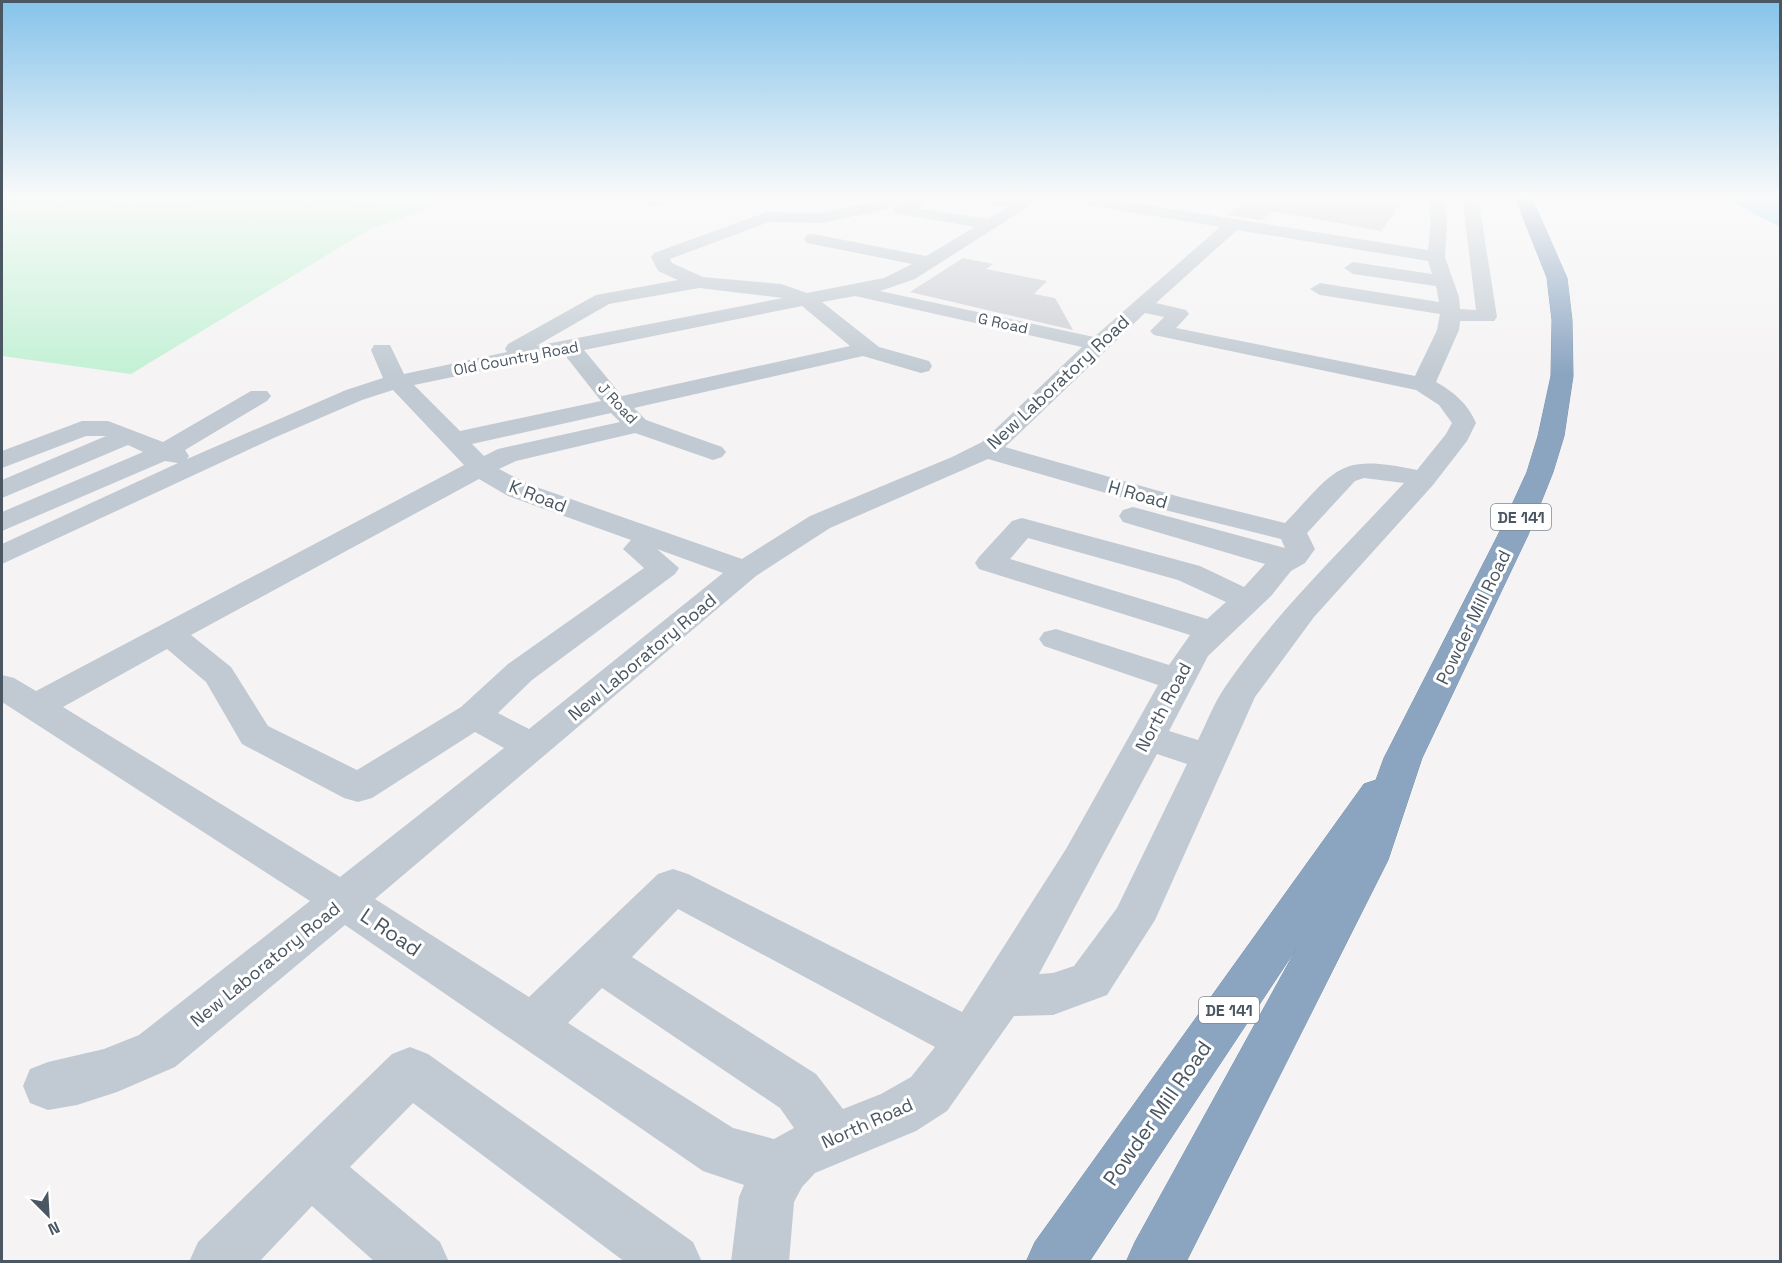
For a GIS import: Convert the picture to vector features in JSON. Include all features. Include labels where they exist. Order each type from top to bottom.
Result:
[{"type":"highway","name":"Powder Mill Road","points":[[1155,1262],[1367,860],[1403,758],[1513,535],[1540,472],[1551,435],[1562,376],[1562,320],[1557,278],[1547,255]]},
{"type":"highway","name":"Powder Mill Road","points":[[1055,1262],[1403,758]]},
{"type":"lane","points":[[666,255],[660,257],[665,267],[699,282]]},
{"type":"lane","points":[[893,255],[928,262]]},
{"type":"lane","name":"Old Country Road","points":[[2,555],[197,464],[354,395],[398,382],[501,360],[857,292],[889,284],[940,255]]},
{"type":"lane","name":"New Laboratory Road","points":[[48,1086],[84,1080],[122,1068],[157,1051],[344,901],[745,570],[820,522],[986,450],[1141,306],[1169,268],[1188,255]]},
{"type":"lane","points":[[1369,255],[1387,258],[1439,285],[1487,317],[1478,255]]},
{"type":"lane","points":[[1427,376],[1448,330],[1439,285],[1439,255]]},
{"type":"lane","points":[[1353,268],[1439,285]]},
{"type":"lane","points":[[501,360],[603,299],[699,282],[781,290],[808,301],[867,349],[891,359],[921,366]]},
{"type":"lane","points":[[889,284],[888,291],[908,302]]},
{"type":"lane","points":[[1388,287],[1439,285]]},
{"type":"lane","points":[[1320,289],[1439,285]]},
{"type":"lane","points":[[541,334],[781,290]]},
{"type":"lane","name":"G Road","points":[[857,292],[1098,344]]},
{"type":"lane","points":[[1141,306],[1179,314],[1177,316]]},
{"type":"lane","points":[[1177,316],[1161,331],[1266,352],[1427,376]]},
{"type":"lane","points":[[1000,996],[1053,994],[1090,981],[1133,920],[1238,695],[1269,651],[1423,479],[1458,436],[1464,423],[1461,414],[1427,376],[1177,316]]},
{"type":"lane","name":"J Road","points":[[570,347],[616,404],[637,424],[713,452]]},
{"type":"lane","points":[[456,440],[867,349]]},
{"type":"lane","name":"K Road","points":[[382,350],[391,373],[398,382],[481,467],[518,490],[745,570]]},
{"type":"lane","points":[[2,522],[166,451],[259,396]]},
{"type":"lane","points":[[18,697],[169,634],[507,455],[637,424]]},
{"type":"lane","points":[[2,460],[82,429],[108,428],[197,464]]},
{"type":"lane","points":[[2,490],[129,436]]},
{"type":"lane","name":"H Road","points":[[986,450],[1126,490],[1118,508],[1122,513],[1290,547]]},
{"type":"lane","name":"North Road","points":[[760,1262],[767,1197],[783,1168],[796,1154],[898,1113],[929,1094],[970,1041],[1000,996],[1081,861],[1193,652],[1280,565],[1290,547],[1346,475],[1355,470],[1423,479]]},
{"type":"lane","points":[[1213,631],[990,563],[1022,527],[1189,573],[1247,600]]},
{"type":"lane","points":[[169,634],[219,675],[255,735],[358,788],[474,716],[520,672],[664,568],[638,549],[653,538]]},
{"type":"lane","points":[[1056,639],[1178,680]]},
{"type":"lane","name":"L Road","points":[[18,697],[344,901],[722,1152],[783,1168]]},
{"type":"lane","points":[[474,716],[532,747]]},
{"type":"lane","points":[[1147,737],[1209,757]]},
{"type":"lane","points":[[533,1026],[673,886],[970,1041]]},
{"type":"lane","points":[[598,960],[798,1091],[833,1139]]},
{"type":"lane","points":[[218,1262],[410,1071],[674,1262]]},
{"type":"lane","points":[[310,1169],[420,1262]]},
{"type":"green space","points":[[2,255],[327,255],[131,374],[2,356]]},
{"type":"building","points":[[963,258],[993,264],[986,269],[1047,281],[1034,294],[1055,298],[1073,330],[910,292]]}]
